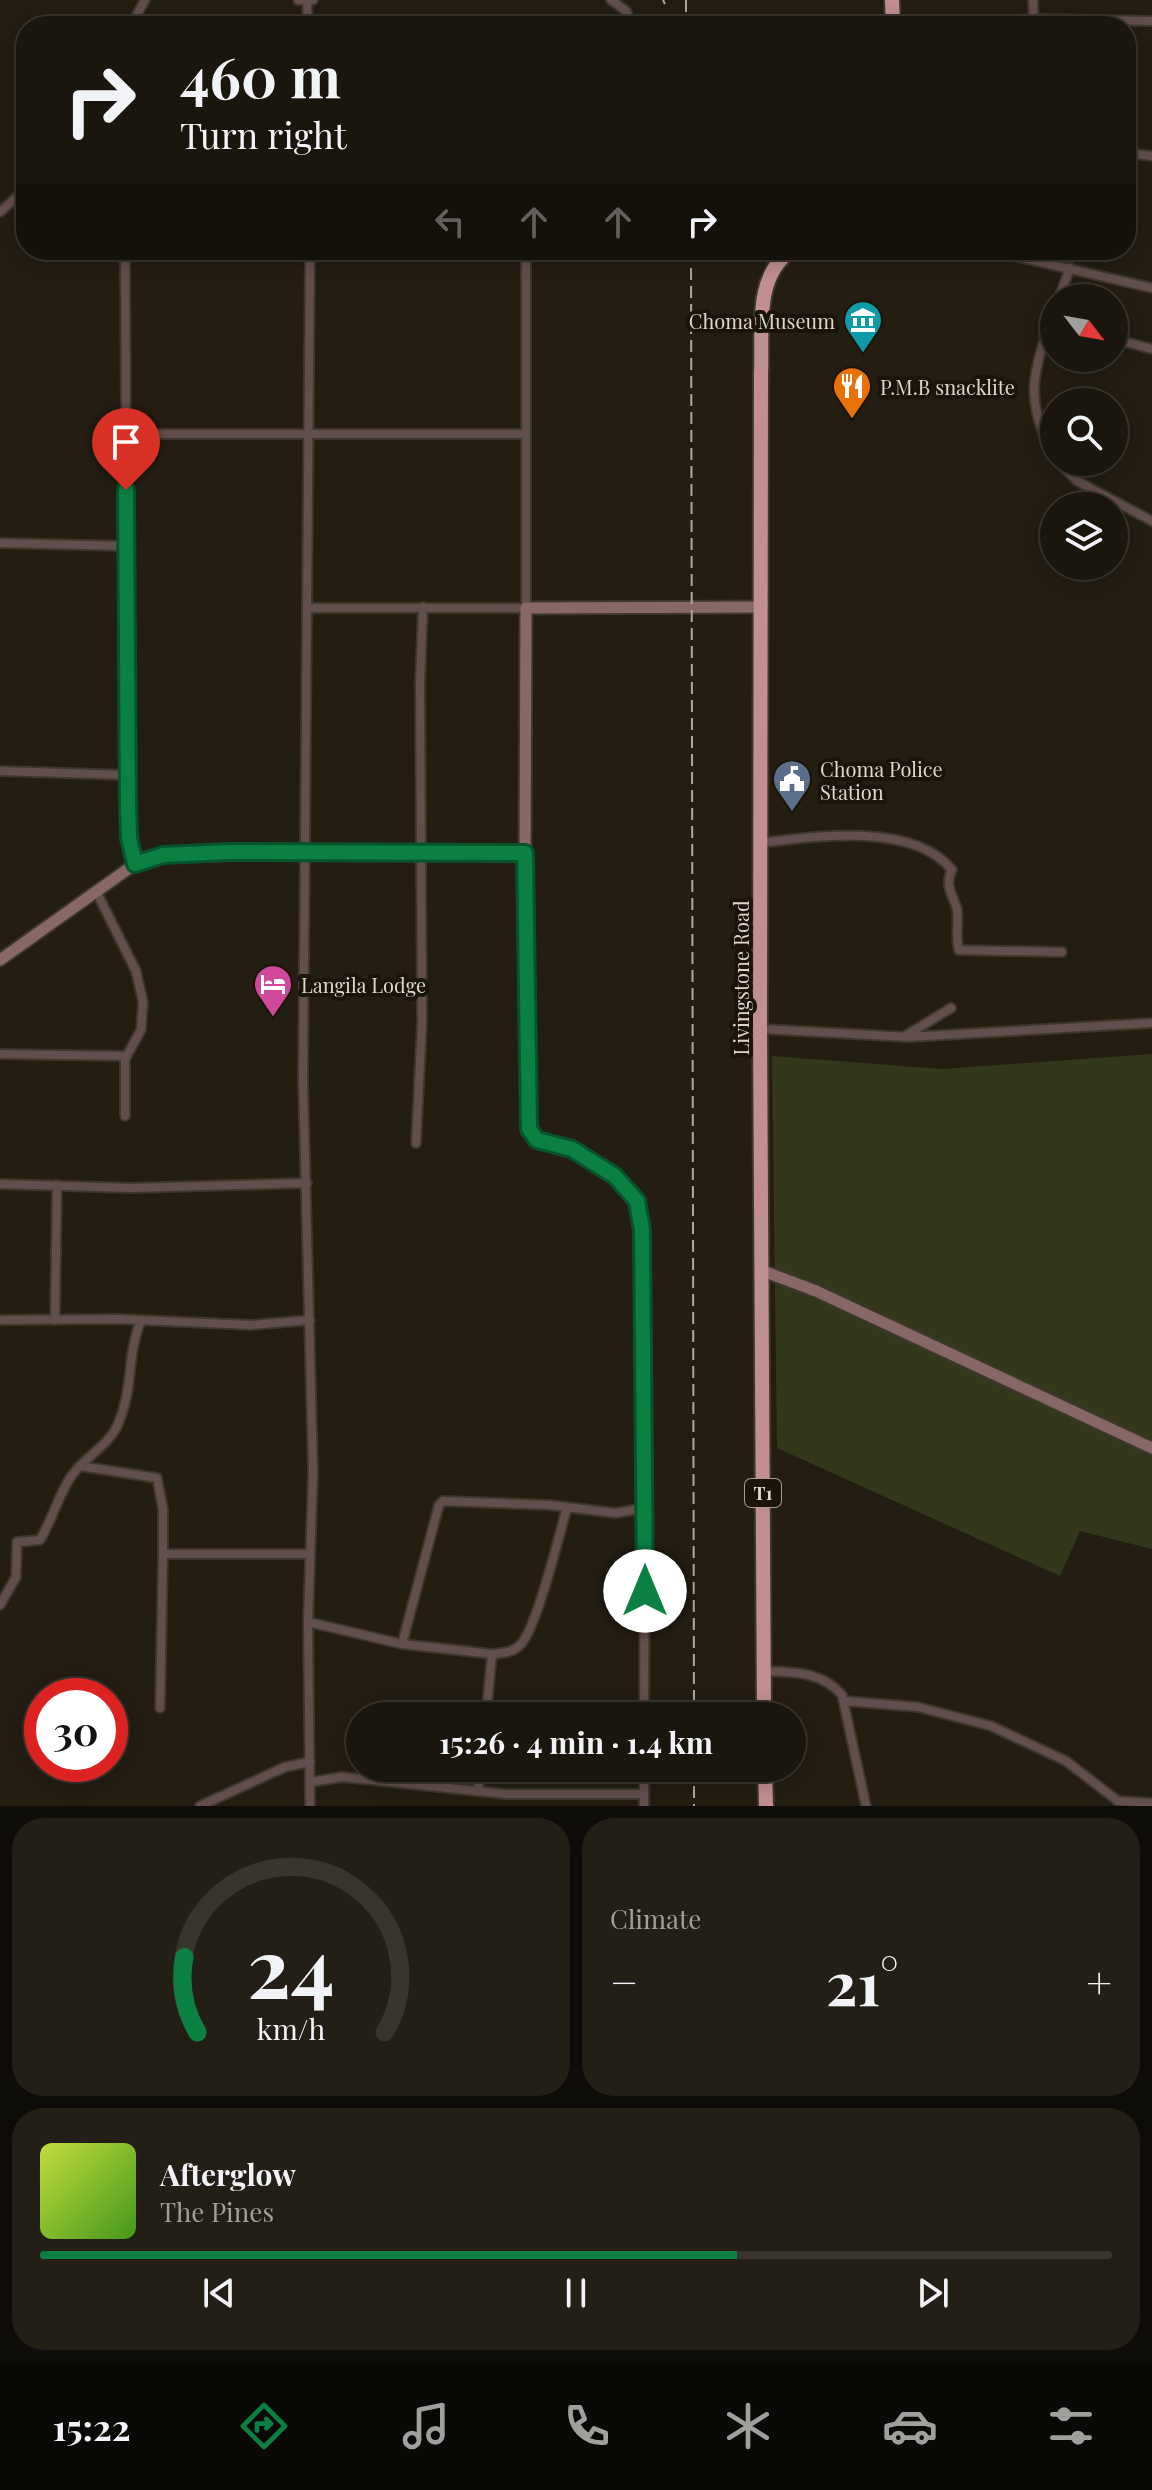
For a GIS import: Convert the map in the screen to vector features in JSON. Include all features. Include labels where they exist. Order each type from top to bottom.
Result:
[{"type":"highway","name":"Livingstone Road","points":[[764,1702],[760,1029],[764,286],[771,271],[782,260]]},
{"type":"highway","points":[[765,1782],[766,1806]]},
{"type":"street","points":[[298,0],[313,0]]},
{"type":"street","points":[[611,0],[628,16]]},
{"type":"street","points":[[0,212],[16,198]]},
{"type":"street","points":[[125,260],[129,838],[135,864]]},
{"type":"street","points":[[310,260],[303,1079],[313,1472],[308,1622],[310,1806]]},
{"type":"street","points":[[526,260],[525,853],[529,1129],[537,1140],[572,1149],[615,1176],[637,1201],[642,1230],[646,1324],[644,1702]]},
{"type":"street","points":[[1047,260],[1152,288]]},
{"type":"street","points":[[1064,284],[1070,268]]},
{"type":"street","points":[[1128,343],[1152,349]]},
{"type":"street","points":[[1040,352],[1032,386],[1040,426]]},
{"type":"street","points":[[125,434],[526,434]]},
{"type":"street","points":[[1072,476],[1152,521]]},
{"type":"street","points":[[0,543],[127,546]]},
{"type":"street","points":[[416,1143],[422,1022],[423,607]]},
{"type":"street","points":[[309,608],[762,607]]},
{"type":"street","points":[[0,771],[128,775]]},
{"type":"street","points":[[761,843],[868,837],[918,846],[952,870],[950,894],[956,907],[959,950],[1062,952]]},
{"type":"street","points":[[0,960],[135,864],[163,855],[525,853]]},
{"type":"street","points":[[97,893],[136,971],[143,1002],[141,1030],[127,1056],[125,1116]]},
{"type":"street","points":[[904,1037],[951,1008]]},
{"type":"street","points":[[760,1029],[904,1037],[1152,1023]]},
{"type":"street","points":[[0,1054],[127,1056]]},
{"type":"street","points":[[0,1184],[131,1188],[307,1183]]},
{"type":"street","points":[[55,1320],[57,1185]]},
{"type":"street","points":[[763,1271],[816,1291],[1152,1448]]},
{"type":"street","points":[[0,1320],[141,1320],[251,1325],[310,1320]]},
{"type":"street","points":[[0,1605],[16,1577],[17,1542],[40,1540],[79,1466],[106,1444],[118,1426],[131,1388],[128,1364],[141,1320]]},
{"type":"street","points":[[79,1466],[157,1478],[163,1509],[160,1708]]},
{"type":"street","points":[[402,1644],[439,1505],[443,1501],[615,1513],[646,1508]]},
{"type":"street","points":[[308,1622],[402,1644],[492,1654],[511,1651],[522,1643],[546,1580],[567,1508]]},
{"type":"street","points":[[163,1554],[310,1554]]},
{"type":"street","points":[[487,1702],[492,1654]]},
{"type":"street","points":[[763,1671],[805,1673],[836,1688],[845,1701],[859,1790],[866,1806]]},
{"type":"street","points":[[845,1701],[918,1707],[991,1726],[1066,1761],[1118,1801],[1152,1803]]},
{"type":"street","points":[[200,1806],[285,1767],[310,1762]]},
{"type":"street","points":[[310,1782],[342,1777],[435,1789],[563,1796],[644,1794]]},
{"type":"street","points":[[478,1790],[479,1782]]},
{"type":"street","points":[[644,1782],[644,1806]]},
{"type":"green space","points":[[1152,1054],[1152,1549],[1080,1531],[1060,1576],[777,1448],[772,1056],[942,1069]]},
{"type":"railway","points":[[663,0],[665,4]]},
{"type":"railway","points":[[686,0],[686,16]]},
{"type":"railway","points":[[691,260],[694,1702]]},
{"type":"railway","points":[[694,1782],[694,1806]]},
{"type":"place","name":"Choma Museum","points":[[863,354]]},
{"type":"place","name":"P.M.B snacklite","points":[[852,420]]},
{"type":"place","name":"Choma Police Station","points":[[792,813]]},
{"type":"place","name":"Langila Lodge","points":[[273,1018]]},
{"type":"route","points":[[126,490],[128,806],[129,838],[135,864],[163,855],[229,852],[525,853],[529,1129],[537,1140],[572,1149],[615,1176],[637,1201],[642,1230],[646,1324],[645,1591]]}]
